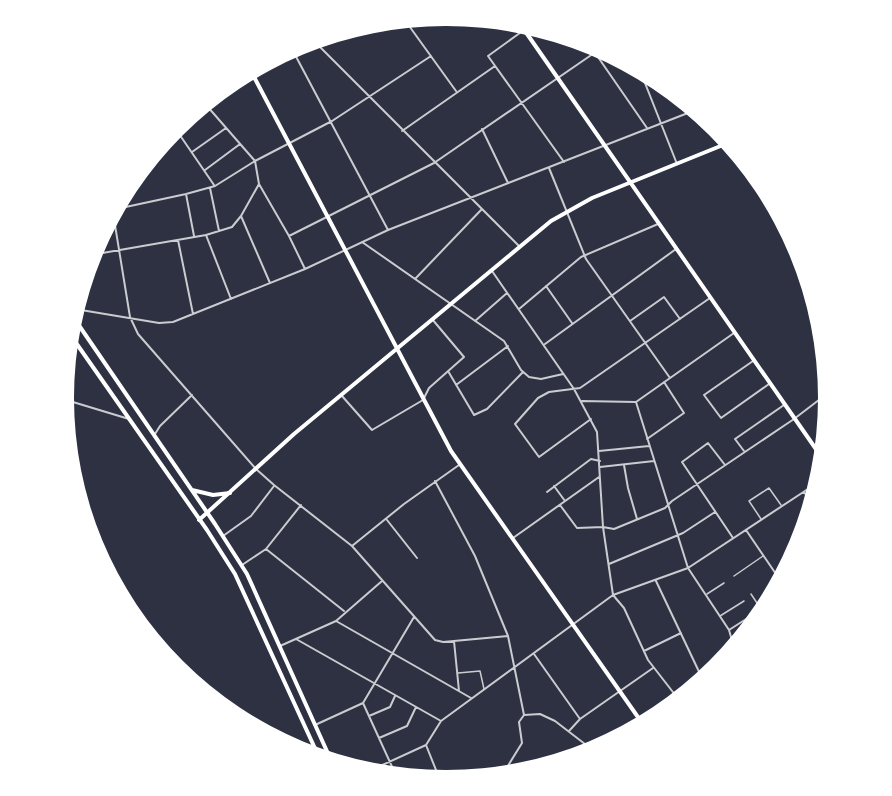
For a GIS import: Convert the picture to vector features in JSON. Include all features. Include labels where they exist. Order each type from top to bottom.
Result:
[{"type":"main road","points":[[527,35],[815,448]]},
{"type":"main road","points":[[255,78],[437,429],[638,717]]},
{"type":"main road","points":[[199,520],[294,434],[492,271],[519,246],[567,211],[592,198],[720,146]]},
{"type":"main road","points":[[81,328],[242,565],[327,751]]},
{"type":"main road","points":[[78,344],[199,520],[242,587],[314,746]]},
{"type":"main road","points":[[178,489],[186,483]]},
{"type":"main road","points":[[191,490],[213,495],[230,493]]},
{"type":"street","points":[[410,27],[457,92]]},
{"type":"street","points":[[521,33],[488,56],[564,162]]},
{"type":"street","points":[[320,47],[519,246]]},
{"type":"street","points":[[290,236],[434,163],[591,55]]},
{"type":"street","points":[[126,207],[215,186],[255,161],[332,121],[431,56]]},
{"type":"street","points":[[296,57],[388,230]]},
{"type":"street","points":[[600,59],[648,128]]},
{"type":"street","points":[[402,131],[495,66]]},
{"type":"street","points":[[645,83],[677,164]]},
{"type":"street","points":[[210,110],[255,161],[260,184],[290,236],[305,269]]},
{"type":"street","points":[[84,310],[159,323],[173,322],[305,269],[388,230],[687,114]]},
{"type":"street","points":[[192,152],[226,128]]},
{"type":"street","points":[[482,129],[508,183]]},
{"type":"street","points":[[181,137],[215,186]]},
{"type":"street","points":[[205,170],[240,144]]},
{"type":"street","points":[[549,168],[584,255],[670,378]]},
{"type":"street","points":[[103,253],[206,235],[231,227],[241,216],[260,184]]},
{"type":"street","points":[[210,188],[219,231]]},
{"type":"street","points":[[186,194],[194,237]]},
{"type":"street","points":[[415,279],[482,210]]},
{"type":"street","points":[[241,216],[270,283]]},
{"type":"street","points":[[519,309],[584,255],[658,224]]},
{"type":"street","points":[[115,226],[130,317],[138,334],[256,469],[352,546],[435,640],[454,641],[507,636]]},
{"type":"street","points":[[206,235],[231,299]]},
{"type":"street","points":[[178,240],[194,314]]},
{"type":"street","points":[[362,242],[504,341],[523,372],[529,377],[541,379],[564,374]]},
{"type":"street","points":[[544,345],[676,249]]},
{"type":"street","points":[[492,271],[582,401],[597,432],[603,527],[613,595],[624,608],[653,668],[674,693]]},
{"type":"street","points":[[546,286],[573,324]]},
{"type":"street","points":[[475,321],[507,293]]},
{"type":"street","points":[[630,321],[664,297],[680,319]]},
{"type":"street","points":[[591,419],[539,457],[515,424],[538,398],[549,392],[580,388],[710,298]]},
{"type":"street","points":[[342,396],[372,430],[423,400],[429,388],[464,357],[432,320]]},
{"type":"street","points":[[582,401],[636,402],[734,333]]},
{"type":"street","points":[[456,385],[507,346]]},
{"type":"street","points":[[753,361],[704,396],[721,418],[769,384]]},
{"type":"street","points":[[447,370],[474,415],[487,409],[523,372]]},
{"type":"street","points":[[647,439],[684,413],[664,382]]},
{"type":"street","points":[[154,435],[159,426],[192,395]]},
{"type":"street","points":[[560,505],[577,528],[614,529],[665,508],[818,401]]},
{"type":"street","points":[[74,402],[129,419]]},
{"type":"street","points":[[636,402],[688,568],[729,630],[731,638]]},
{"type":"street","points":[[745,452],[735,439],[784,405]]},
{"type":"street","points":[[725,465],[708,443],[682,462],[733,538]]},
{"type":"street","points":[[599,451],[649,446]]},
{"type":"street","points":[[547,492],[591,459],[600,461]]},
{"type":"street","points":[[599,467],[654,461]]},
{"type":"street","points":[[352,546],[404,504],[460,464]]},
{"type":"street","points":[[624,465],[637,519]]},
{"type":"street","points":[[512,538],[599,477]]},
{"type":"street","points":[[435,482],[475,556],[507,636],[524,715],[519,722],[522,743],[509,765]]},
{"type":"street","points":[[224,536],[251,516],[274,485]]},
{"type":"street","points":[[554,486],[565,501]]},
{"type":"street","points":[[383,765],[426,745],[441,721],[613,595],[688,568],[807,490]]},
{"type":"street","points":[[242,565],[266,549],[301,505]]},
{"type":"street","points":[[609,564],[677,535],[715,512]]},
{"type":"street","points":[[387,520],[417,558]]},
{"type":"street","points":[[746,530],[775,572]]},
{"type":"street","points":[[266,549],[345,612]]},
{"type":"street","points":[[279,646],[336,621],[382,581]]},
{"type":"street","points":[[656,581],[699,671]]},
{"type":"street","points":[[315,725],[363,703],[414,617]]},
{"type":"street","points":[[729,630],[745,620]]},
{"type":"street","points":[[336,621],[472,698]]},
{"type":"street","points":[[644,651],[681,633]]},
{"type":"street","points":[[296,639],[441,721]]},
{"type":"street","points":[[454,641],[459,691]]},
{"type":"street","points":[[534,654],[580,719]]},
{"type":"street","points":[[569,731],[580,719],[653,668]]},
{"type":"street","points":[[369,716],[390,707],[395,696]]},
{"type":"street","points":[[363,703],[392,766]]},
{"type":"street","points":[[379,738],[407,726],[416,707]]},
{"type":"street","points":[[524,715],[540,714],[555,721],[585,744]]},
{"type":"street","points":[[426,745],[436,770]]},
{"type":"lane","points":[[762,519],[749,501],[769,488],[782,506]]},
{"type":"lane","points":[[734,576],[764,555]]},
{"type":"lane","points":[[706,595],[724,583]]},
{"type":"lane","points":[[751,594],[757,603]]},
{"type":"lane","points":[[720,616],[744,601]]},
{"type":"lane","points":[[457,673],[480,671],[484,690]]}]
